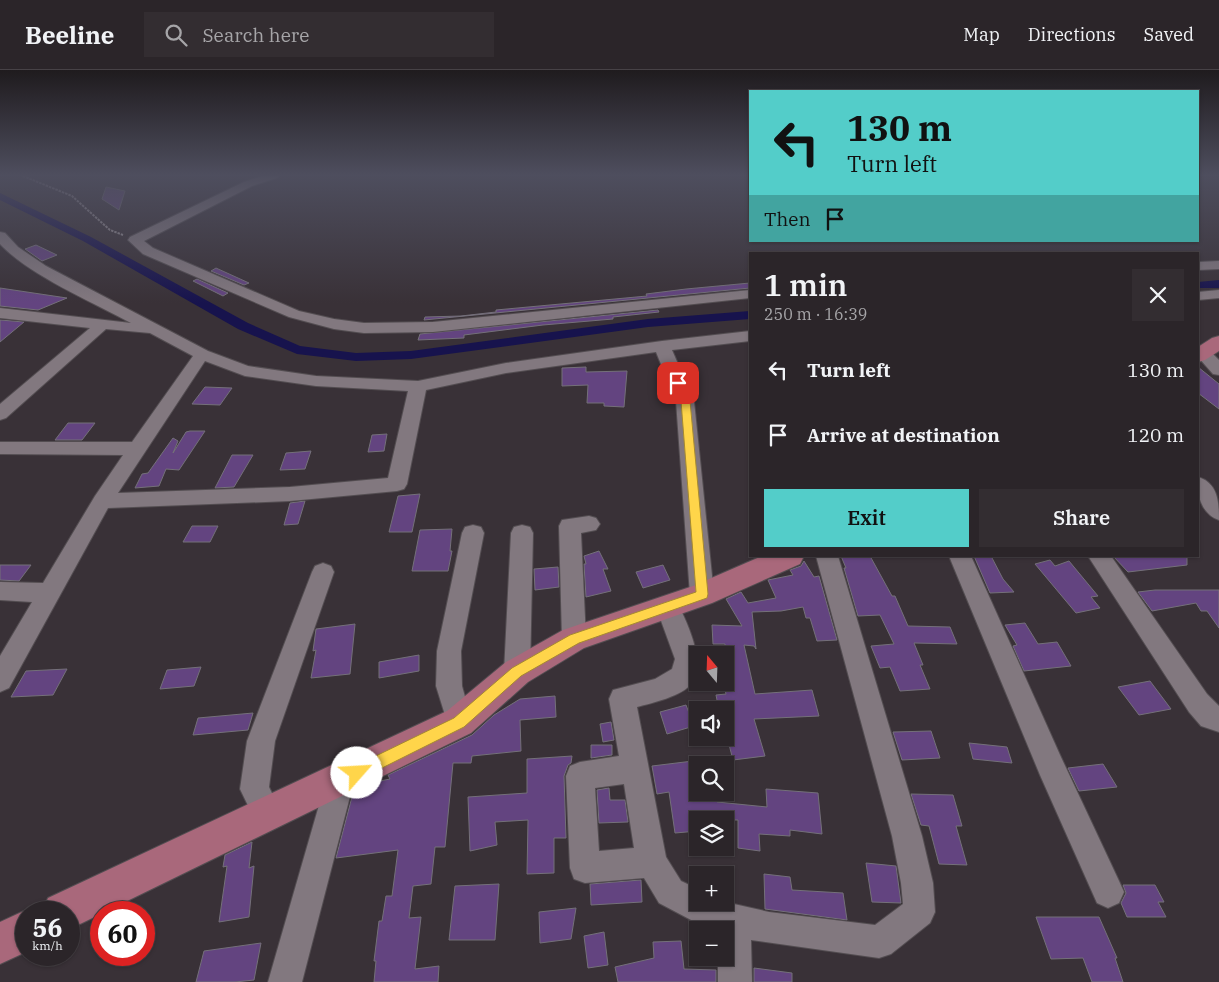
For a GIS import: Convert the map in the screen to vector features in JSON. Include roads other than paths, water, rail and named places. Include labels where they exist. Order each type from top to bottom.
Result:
[{"type":"main road","points":[[80,903],[340,781],[459,722],[517,672],[574,639],[668,608],[788,557]]},
{"type":"main road","points":[[0,944],[15,936]]},
{"type":"street","points":[[178,219],[135,240],[148,251],[294,314],[334,324],[364,328],[433,327],[749,294]]},
{"type":"street","points":[[0,236],[6,254],[41,269],[202,354],[246,371],[316,381],[418,386],[506,368],[662,346],[749,336]]},
{"type":"street","points":[[1199,266],[1219,265]]},
{"type":"street","points":[[1199,296],[1219,294]]},
{"type":"street","points":[[0,313],[156,330]]},
{"type":"street","points":[[0,414],[102,325]]},
{"type":"street","points":[[662,346],[686,401],[702,594]]},
{"type":"street","points":[[1206,350],[1219,370]]},
{"type":"street","points":[[0,680],[102,501],[135,449],[202,354]]},
{"type":"street","points":[[102,501],[290,494],[397,484],[418,386]]},
{"type":"street","points":[[0,448],[135,449]]},
{"type":"street","points":[[1199,485],[1219,512]]},
{"type":"street","points":[[574,639],[570,526],[590,524]]},
{"type":"street","points":[[459,722],[449,686],[449,651],[473,533]]},
{"type":"street","points":[[517,672],[522,533]]},
{"type":"street","points":[[668,608],[687,659],[683,676],[661,689],[622,699],[652,862],[670,892],[717,917],[769,928],[879,942],[919,912],[918,882],[907,836],[827,557]]},
{"type":"street","points":[[960,557],[1050,765],[1108,892]]},
{"type":"street","points":[[1100,557],[1198,704],[1210,717],[1219,719]]},
{"type":"street","points":[[268,814],[254,789],[262,741],[323,572]]},
{"type":"street","points":[[0,591],[48,593]]},
{"type":"street","points":[[635,768],[580,776],[585,868],[652,862]]},
{"type":"street","points":[[285,982],[340,781]]},
{"type":"street","points":[[734,920],[735,982]]},
{"type":"waterway","points":[[46,219],[87,239],[243,326],[297,350],[356,357],[411,355],[648,323],[749,315]]},
{"type":"waterway","points":[[1199,285],[1219,284]]}]
